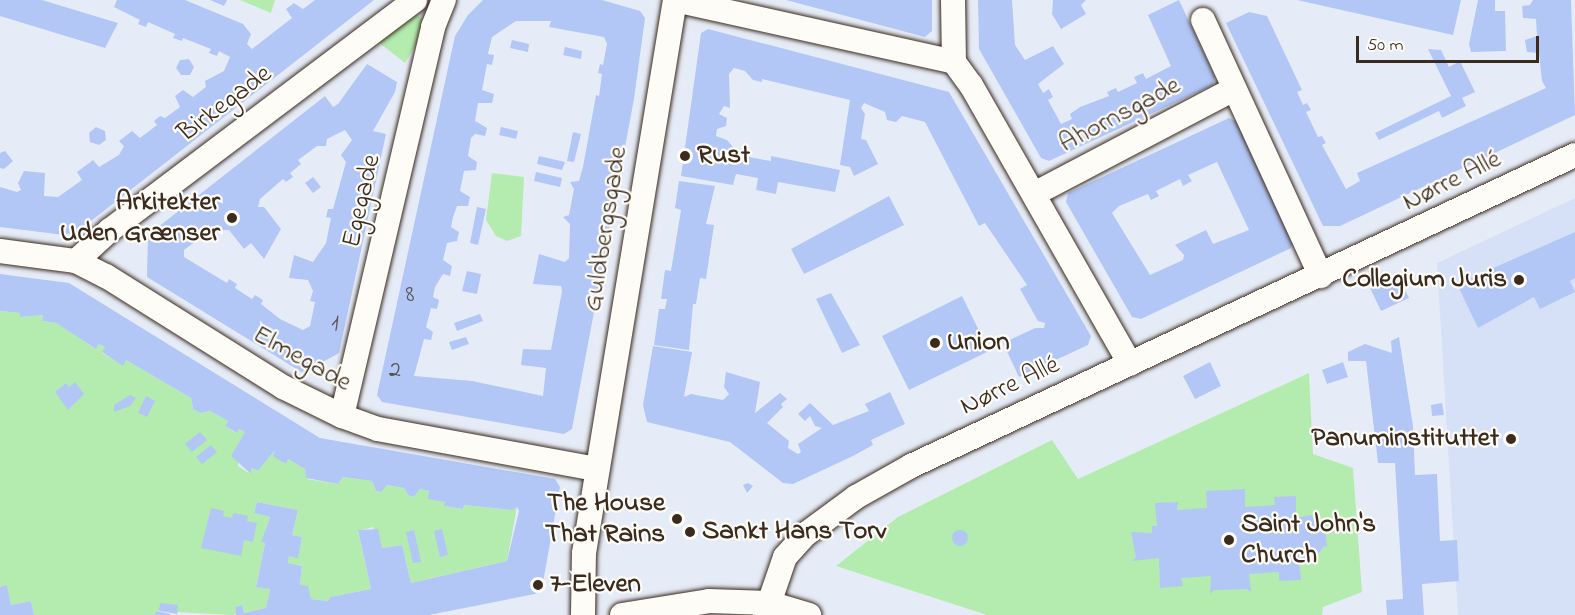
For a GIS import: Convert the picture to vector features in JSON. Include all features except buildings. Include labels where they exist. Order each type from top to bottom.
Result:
[{"type":"street","name":"Birkegade","points":[[76,261],[128,216],[415,0]]},
{"type":"street","name":"Egegade","points":[[342,416],[433,27],[444,0]]},
{"type":"street","points":[[675,0],[954,62]]},
{"type":"street","name":"Guldbergsgade","points":[[597,469],[675,0]]},
{"type":"street","points":[[953,0],[954,62],[1035,194],[1130,364]]},
{"type":"street","points":[[1203,20],[1321,276]]},
{"type":"street","name":"Ahornsgade","points":[[1035,194],[1234,89]]},
{"type":"street","name":"Nørre Allé","points":[[767,609],[785,557],[806,534],[856,497],[911,465],[1321,276],[1575,155]]},
{"type":"street","name":"Elmegade","points":[[0,252],[76,261],[106,276],[283,387],[342,416],[378,429],[597,469]]},
{"type":"street","points":[[583,615],[584,553],[597,469]]},
{"type":"street","points":[[622,615],[709,601],[809,615]]},
{"type":"shaded area","name":"Panuminstituttet","points":[[1575,198],[1575,615],[1458,615],[1437,263]]},
{"type":"green space","points":[[240,0],[275,0],[271,13]]},
{"type":"green space","points":[[415,12],[427,26],[405,63],[372,37]]},
{"type":"green space","points":[[492,173],[524,177],[521,236],[507,241],[496,236],[486,220]]},
{"type":"green space","points":[[0,311],[20,313],[20,317],[43,315],[42,321],[56,323],[96,349],[99,344],[105,347],[102,353],[123,365],[126,360],[191,398],[193,409],[200,413],[210,411],[228,421],[225,426],[236,433],[239,429],[245,432],[238,466],[249,473],[252,468],[258,471],[275,450],[285,464],[288,459],[305,469],[307,479],[338,484],[343,477],[372,481],[376,491],[380,492],[387,485],[404,488],[408,495],[414,497],[420,489],[429,491],[445,502],[445,506],[463,509],[464,505],[512,510],[517,507],[507,561],[411,583],[402,545],[382,548],[373,527],[358,531],[371,589],[330,597],[328,601],[311,599],[300,585],[302,566],[288,563],[289,556],[298,557],[302,537],[292,535],[298,510],[257,502],[254,513],[270,517],[261,542],[265,543],[256,586],[270,589],[266,608],[244,613],[242,605],[235,607],[236,614],[232,615],[156,611],[155,615],[34,615],[31,601],[11,605],[7,586],[0,587]]},
{"type":"green space","points":[[1309,373],[1313,454],[1353,468],[1362,592],[1323,607],[1322,615],[987,615],[836,566],[898,517],[1052,440],[1078,479]]},
{"type":"place","name":"Rust","points":[[685,156]]},
{"type":"place","name":"Arkitekter Uden Grænser","points":[[232,218]]},
{"type":"place","name":"Collegium Juris","points":[[1519,280]]},
{"type":"place","name":"Union","points":[[935,343]]},
{"type":"place","name":"Panuminstituttet","points":[[1511,439]]},
{"type":"place","name":"The House That Rains","points":[[677,519]]},
{"type":"place","name":"Sankt Hans Torv","points":[[690,532]]},
{"type":"place","name":"Saint John's Church","points":[[1229,540]]},
{"type":"place","name":"7-Eleven","points":[[538,585]]}]
